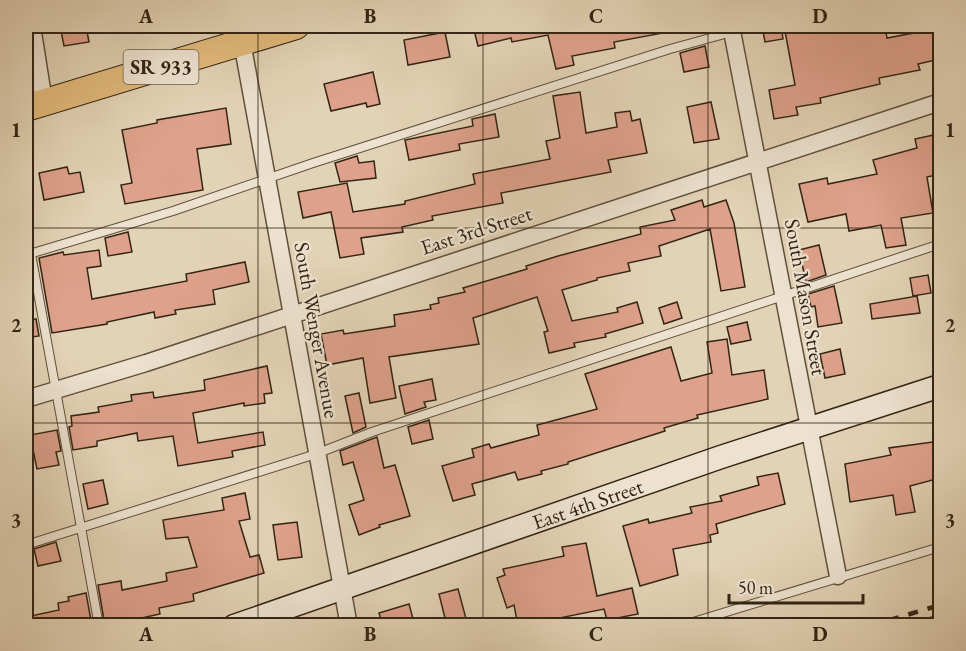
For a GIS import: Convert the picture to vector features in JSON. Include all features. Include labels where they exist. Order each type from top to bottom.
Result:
[{"type":"main road","name":"SR 933","points":[[35,105],[296,26]]},
{"type":"street","points":[[32,26],[35,105]]},
{"type":"street","name":"South Mason Street","points":[[736,28],[808,429],[838,576]]},
{"type":"street","name":"South Wenger Avenue","points":[[242,42],[349,626]]},
{"type":"street","name":"East 3rd Street","points":[[26,399],[291,315],[940,102]]},
{"type":"street","name":"East 4th Street","points":[[234,626],[940,386]]},
{"type":"lane","points":[[99,626],[56,390],[28,255],[736,28]]},
{"type":"lane","points":[[26,545],[316,454],[372,432],[783,294],[940,244]]},
{"type":"lane","points":[[680,626],[838,576],[940,547]]},
{"type":"building","points":[[60,26],[86,26],[89,42],[64,46]]},
{"type":"building","points":[[473,26],[662,26],[663,33],[614,42],[615,48],[572,56],[574,65],[556,69],[548,35],[512,42],[511,38],[478,46]]},
{"type":"building","points":[[762,26],[781,26],[783,39],[765,42]]},
{"type":"building","points":[[814,26],[885,26],[887,38],[940,28],[940,59],[918,64],[920,70],[879,78],[880,84],[820,98],[821,103],[796,107],[798,115],[774,119],[769,90],[795,85],[785,31]]},
{"type":"building","points":[[445,32],[450,57],[408,65],[404,40]]},
{"type":"building","points":[[705,46],[709,67],[684,72],[680,53]]},
{"type":"building","points":[[373,72],[380,104],[367,107],[366,103],[331,111],[324,84]]},
{"type":"building","points":[[580,92],[586,133],[617,127],[615,113],[630,111],[632,121],[640,119],[647,153],[608,160],[611,172],[501,193],[503,203],[432,216],[433,220],[402,227],[403,232],[361,238],[364,254],[340,258],[331,212],[303,218],[298,192],[347,183],[353,212],[405,204],[405,201],[475,184],[473,174],[550,159],[546,141],[560,138],[553,96]]},
{"type":"building","points":[[711,102],[719,139],[694,143],[687,107]]},
{"type":"building","points":[[226,108],[231,144],[197,149],[203,190],[125,204],[121,185],[132,183],[122,130],[157,123],[157,120]]},
{"type":"building","points":[[495,114],[499,137],[459,144],[460,150],[409,160],[405,140],[473,126],[472,119]]},
{"type":"building","points":[[938,134],[940,174],[927,177],[933,213],[901,218],[906,245],[886,248],[881,225],[849,231],[846,214],[808,222],[799,184],[827,178],[828,184],[877,174],[873,160],[917,148],[915,139]]},
{"type":"building","points":[[357,156],[359,163],[374,161],[376,178],[340,182],[335,163]]},
{"type":"building","points":[[67,167],[69,174],[80,172],[84,192],[44,200],[39,173]]},
{"type":"building","points":[[702,200],[704,207],[726,200],[734,223],[745,287],[721,291],[710,229],[659,246],[661,256],[628,263],[630,271],[597,278],[597,280],[562,290],[572,321],[618,312],[617,308],[637,302],[643,323],[605,334],[606,337],[574,343],[575,347],[549,353],[544,332],[548,331],[537,297],[473,318],[479,344],[389,357],[396,398],[370,403],[363,358],[327,365],[321,334],[343,330],[344,334],[395,326],[394,315],[431,309],[430,305],[439,303],[438,298],[465,292],[463,288],[527,269],[526,266],[558,256],[641,234],[640,227],[675,220],[671,210]]},
{"type":"building","points":[[128,232],[132,252],[108,256],[105,238]]},
{"type":"building","points":[[819,245],[826,275],[806,282],[799,250]]},
{"type":"building","points":[[99,250],[101,266],[87,268],[92,299],[187,281],[186,274],[245,262],[249,282],[213,290],[215,304],[175,310],[176,314],[155,318],[154,312],[107,322],[107,324],[52,333],[39,258],[63,252],[64,255]]},
{"type":"building","points":[[928,275],[931,293],[913,296],[910,278]]},
{"type":"building","points":[[834,286],[842,323],[818,327],[815,306],[811,307],[808,294]]},
{"type":"building","points":[[917,296],[920,313],[872,319],[870,304]]},
{"type":"building","points":[[677,302],[682,318],[664,324],[659,308]]},
{"type":"building","points":[[36,319],[39,336],[26,338],[26,321]]},
{"type":"building","points":[[747,322],[751,340],[731,344],[727,327]]},
{"type":"building","points":[[727,339],[732,375],[764,370],[768,399],[697,415],[698,418],[664,428],[665,431],[541,471],[542,474],[518,480],[515,472],[472,484],[475,495],[453,501],[442,466],[474,457],[472,449],[489,444],[491,448],[539,435],[537,425],[597,409],[585,374],[671,347],[681,381],[712,373],[707,342]]},
{"type":"building","points":[[840,349],[845,374],[825,378],[820,354]]},
{"type":"building","points":[[267,366],[272,393],[264,394],[265,403],[244,406],[244,403],[193,413],[198,443],[263,432],[265,445],[232,451],[233,457],[178,466],[173,436],[138,441],[137,433],[97,441],[97,446],[73,450],[69,427],[72,426],[71,416],[99,412],[98,407],[132,401],[131,395],[153,392],[154,398],[205,390],[204,380]]},
{"type":"building","points":[[432,379],[436,400],[424,402],[426,407],[405,414],[399,386]]},
{"type":"building","points":[[359,393],[366,427],[353,433],[345,396]]},
{"type":"building","points":[[429,420],[433,439],[412,444],[408,427]]},
{"type":"building","points":[[57,430],[61,451],[56,452],[59,465],[37,469],[30,435]]},
{"type":"building","points":[[377,437],[384,468],[395,465],[410,516],[379,525],[380,527],[359,535],[349,505],[364,500],[353,462],[343,465],[340,451]]},
{"type":"building","points":[[940,441],[940,478],[910,486],[915,512],[896,515],[893,495],[850,502],[845,464],[891,455],[889,448]]},
{"type":"building","points":[[778,473],[785,504],[716,524],[718,533],[710,535],[711,542],[673,549],[678,575],[640,586],[623,526],[648,519],[649,523],[692,513],[690,507],[722,501],[720,496],[759,485],[757,477]]},
{"type":"building","points":[[103,480],[108,504],[88,509],[83,484]]},
{"type":"building","points":[[245,493],[250,519],[239,521],[250,557],[259,555],[264,573],[193,594],[194,601],[159,608],[160,614],[105,626],[98,585],[121,581],[122,590],[167,581],[166,573],[197,567],[188,537],[166,539],[163,520],[224,510],[222,498]]},
{"type":"building","points":[[297,522],[302,557],[278,560],[273,525]]},
{"type":"building","points":[[56,542],[61,561],[38,566],[34,549]]},
{"type":"building","points":[[586,543],[597,596],[632,588],[638,614],[607,620],[604,609],[534,623],[534,626],[518,626],[514,605],[507,608],[497,578],[505,575],[503,569],[564,556],[562,547]]},
{"type":"building","points":[[458,589],[468,626],[447,626],[439,594]]},
{"type":"building","points":[[86,593],[92,626],[26,626],[26,617],[59,610],[58,603],[69,601],[68,597]]},
{"type":"building","points":[[409,604],[415,626],[383,626],[379,613]]},
{"type":"railway","points":[[870,626],[940,605]]},
{"type":"railway","points":[[907,626],[940,616]]}]
